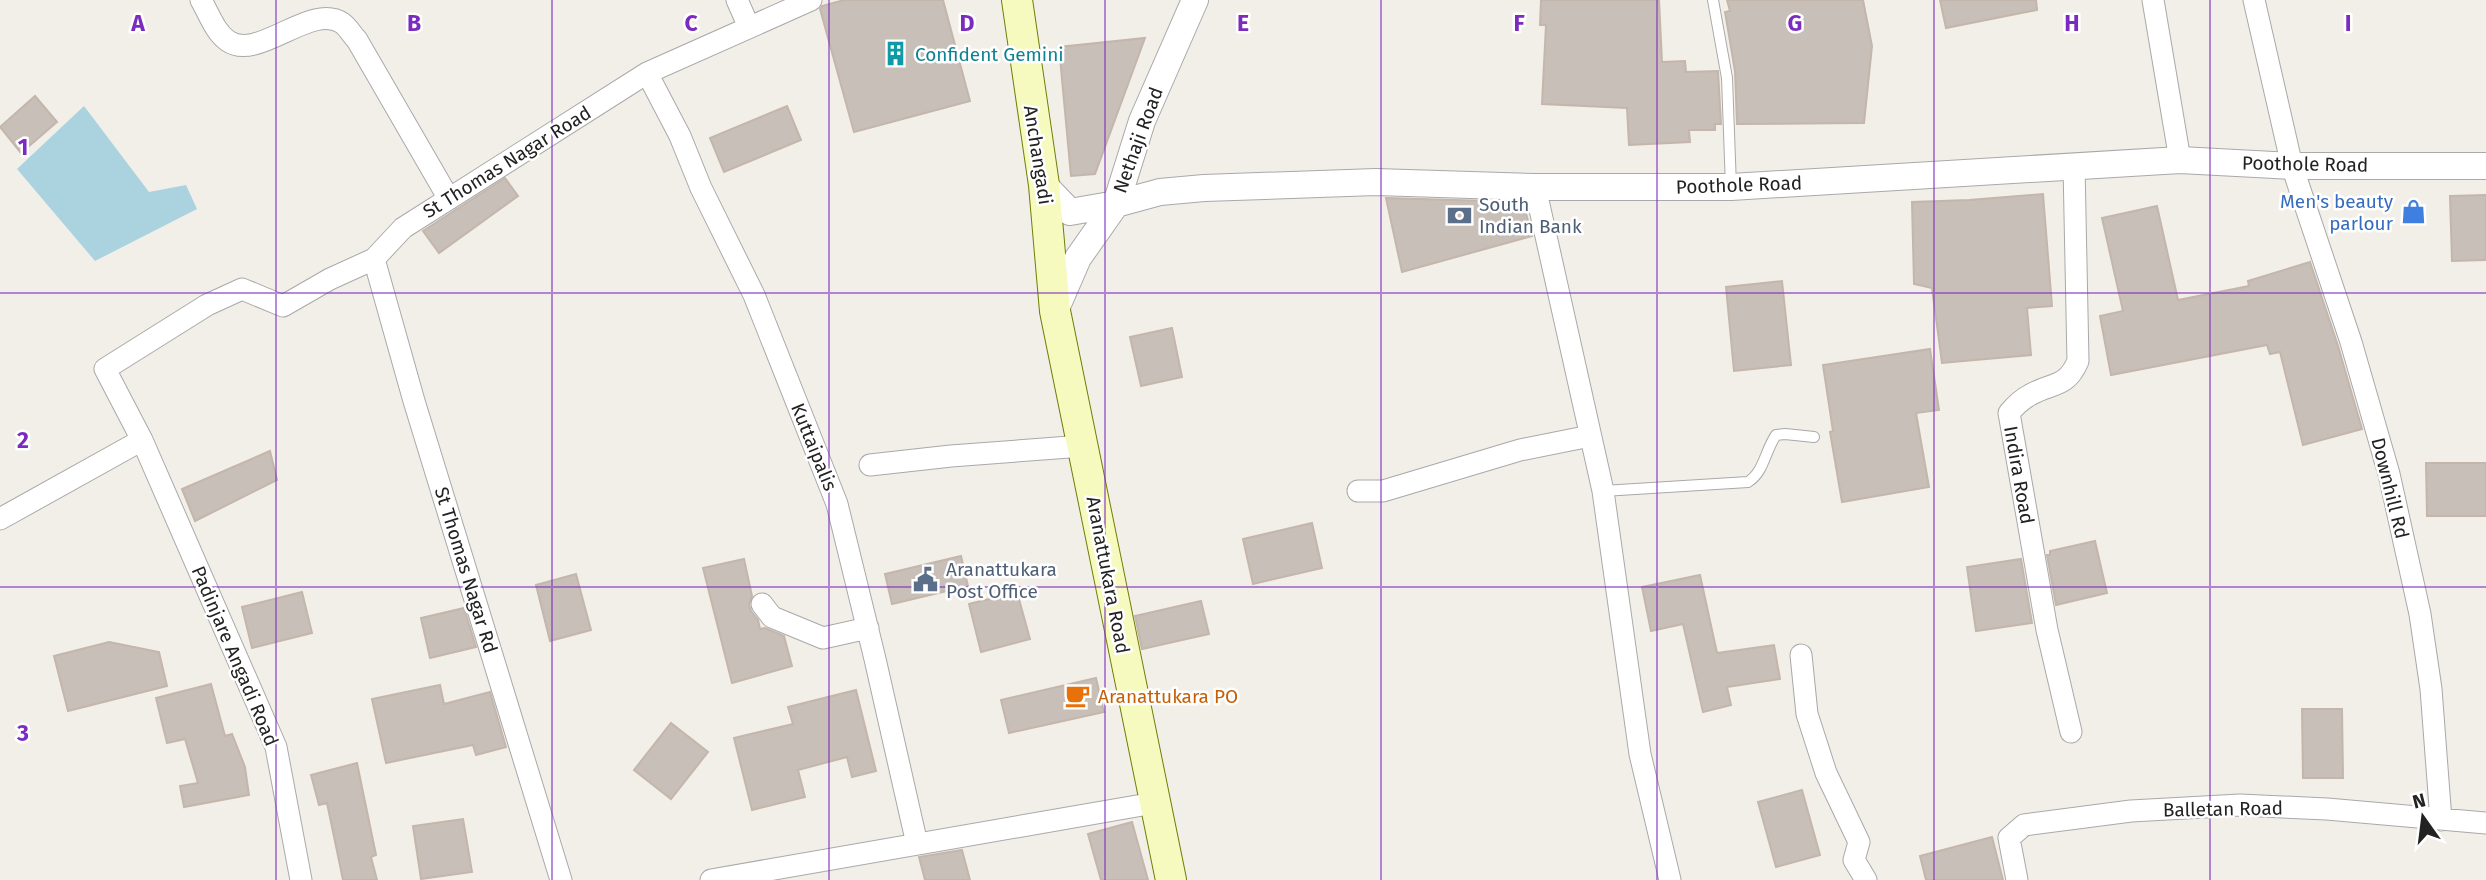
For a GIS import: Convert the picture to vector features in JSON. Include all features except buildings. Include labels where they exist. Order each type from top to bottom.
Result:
[{"type":"main road","name":"Anchangadi","points":[[1017,0],[1044,185],[1055,310]]},
{"type":"main road","name":"Aranattukara Road","points":[[1055,310],[1171,880]]},
{"type":"street","points":[[201,0],[220,34],[230,44],[248,46],[327,18],[342,23],[357,40],[449,199]]},
{"type":"street","points":[[737,0],[749,27]]},
{"type":"street","points":[[647,73],[811,0]]},
{"type":"street","name":"Nethaji Road","points":[[1044,185],[1070,212],[1116,204],[1142,121],[1195,0]]},
{"type":"street","points":[[2153,0],[2180,160]]},
{"type":"street","name":"Downhill Rd","points":[[2254,0],[2292,166],[2351,342],[2389,474],[2424,639],[2431,690],[2441,820]]},
{"type":"street","name":"St Thomas Nagar Road","points":[[374,259],[403,228],[647,73]]},
{"type":"street","name":"Kuttaipalis","points":[[647,73],[680,136],[701,188],[759,307],[836,504],[917,844]]},
{"type":"street","name":"Poothole Road","points":[[1116,204],[1160,192],[1204,188],[1376,182],[1535,187],[1731,187],[2180,160],[2292,166],[2486,166]]},
{"type":"street","name":"Indira Road","points":[[2071,733],[2046,630],[2009,413],[2031,394],[2068,379],[2078,361],[2074,166]]},
{"type":"street","points":[[1535,187],[1603,491],[1640,754],[1670,880]]},
{"type":"street","points":[[1055,310],[1078,258],[1116,204]]},
{"type":"street","name":"Padinjare Angadi Road","points":[[301,880],[276,747],[142,439],[104,369],[207,305],[242,289],[283,306],[330,279],[374,259]]},
{"type":"street","name":"St Thomas Nagar Rd","points":[[374,259],[414,401],[561,880]]},
{"type":"street","points":[[1358,491],[1382,491],[1520,450],[1590,436]]},
{"type":"street","points":[[0,519],[142,439]]},
{"type":"street","points":[[870,465],[1083,446]]},
{"type":"street","points":[[762,604],[772,617],[823,638],[867,628]]},
{"type":"street","points":[[1801,655],[1807,714],[1826,773],[1859,842],[1854,860],[1867,880]]},
{"type":"street","points":[[711,880],[1154,803]]},
{"type":"street","name":"Balletan Road","points":[[2017,880],[2009,838],[2024,825],[2131,811],[2240,805],[2327,809],[2486,823]]},
{"type":"lane","points":[[1713,0],[1727,78],[1731,187]]},
{"type":"lane","points":[[1603,491],[1748,482],[1758,476],[1776,435],[1785,433],[1814,437]]},
{"type":"water","points":[[84,106],[149,192],[186,185],[197,209],[95,261],[17,169]]},
{"type":"place","name":"Confident Gemini","points":[[895,54]]},
{"type":"place","name":"Men's beauty parlour","points":[[2413,212]]},
{"type":"place","name":"South Indian Bank","points":[[1459,215]]},
{"type":"place","name":"Aranattukara Post Office","points":[[926,580]]},
{"type":"place","name":"Aranattukara PO","points":[[1078,696]]}]
